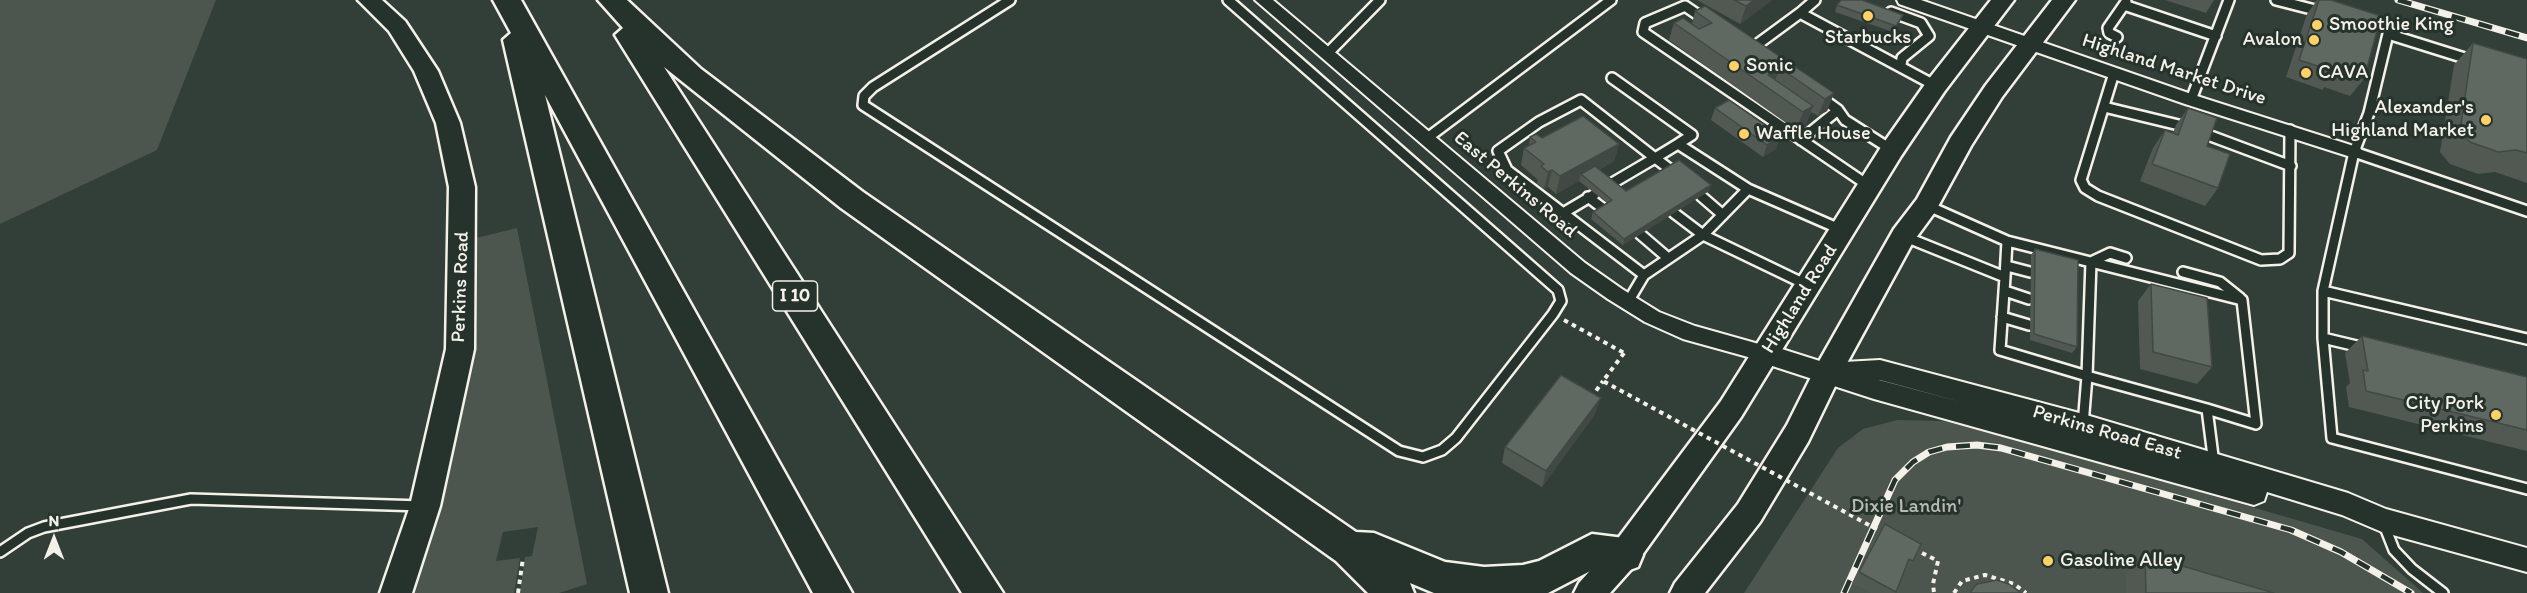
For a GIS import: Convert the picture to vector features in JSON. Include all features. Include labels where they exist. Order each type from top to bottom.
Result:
[{"type":"highway","points":[[507,0],[649,593]]},
{"type":"highway","points":[[507,0],[832,593]]},
{"type":"highway","name":"I 10","points":[[606,0],[984,593]]},
{"type":"highway","points":[[612,0],[645,35],[690,75],[852,200],[1349,549],[1397,589]]},
{"type":"highway","points":[[625,497],[639,593]]},
{"type":"highway","points":[[1349,549],[1374,550],[1443,579],[1484,584],[1505,584],[1547,576],[1592,551],[1624,555]]},
{"type":"main road","name":"Perkins Road","points":[[369,0],[398,26],[426,71],[448,123],[462,187],[460,349],[425,506],[396,593]]},
{"type":"main road","name":"Highland Road","points":[[1590,593],[1624,555],[1688,471],[1766,354],[1892,150],[1936,86],[2003,0]]},
{"type":"main road","points":[[1686,593],[1749,513],[1798,433],[1827,373],[1904,236],[1926,205],[1960,143],[2064,0]]},
{"type":"street","name":"East Perkins Road","points":[[1263,0],[1578,268],[1652,317],[1690,333],[1766,354]]},
{"type":"street","name":"Highland Market Drive","points":[[1905,0],[2191,100],[2354,152]]},
{"type":"street","name":"Perkins Road East","points":[[1766,354],[1874,389],[2352,520],[2382,520]]},
{"type":"street","name":"Perkins Road East","points":[[1827,373],[1880,370],[2084,424],[2348,505],[2382,520],[2527,560]]},
{"type":"lane","points":[[1010,0],[873,87],[864,96],[863,105],[883,121],[1399,451],[1423,457],[1442,450],[1456,438],[1553,314],[1561,300],[1558,290],[1228,0]]},
{"type":"lane","points":[[1327,54],[1380,0]]},
{"type":"lane","points":[[1426,139],[1611,0]]},
{"type":"lane","points":[[1750,50],[1815,0]]},
{"type":"lane","points":[[2191,100],[2229,0]]},
{"type":"lane","points":[[2276,0],[2330,16]]},
{"type":"lane","points":[[2117,37],[2109,33],[2108,28],[2126,2],[2216,36]]},
{"type":"lane","points":[[1713,25],[1685,6],[1645,23],[1643,32],[1869,186]]},
{"type":"lane","points":[[1880,8],[1921,23],[1929,36],[1902,58],[1901,66]]},
{"type":"lane","points":[[1800,13],[1936,86]]},
{"type":"lane","points":[[2484,64],[2384,33],[2368,113],[2354,152],[2323,291],[2323,338],[2332,438],[2527,489]]},
{"type":"lane","points":[[1740,43],[1760,56]]},
{"type":"lane","points":[[2114,73],[2081,180],[2085,188],[2098,196],[2261,260],[2280,259],[2289,253],[2290,130]]},
{"type":"lane","points":[[1609,185],[1629,179],[1655,158],[1692,135],[1612,78]]},
{"type":"lane","points":[[1809,90],[1839,110],[1845,120],[1892,150]]},
{"type":"lane","points":[[1644,275],[1507,170],[1498,151],[1539,122],[1581,100],[1671,170]]},
{"type":"lane","points":[[2104,107],[2170,122],[2290,166]]},
{"type":"lane","points":[[1801,140],[1839,110]]},
{"type":"lane","points":[[1678,144],[1748,189],[1842,231]]},
{"type":"lane","points":[[2354,152],[2527,211]]},
{"type":"lane","points":[[1628,302],[1644,275],[1703,235],[1748,189]]},
{"type":"lane","points":[[1563,213],[1592,195],[1605,210]]},
{"type":"lane","points":[[1701,196],[1723,214]]},
{"type":"lane","points":[[1926,205],[2007,241],[2242,300]]},
{"type":"lane","points":[[1674,213],[1703,235],[1807,285]]},
{"type":"lane","points":[[1640,234],[1668,258]]},
{"type":"lane","points":[[1904,236],[2005,277]]},
{"type":"lane","points":[[2007,241],[2000,350],[2256,424],[2242,300],[2220,282],[2182,272]]},
{"type":"lane","points":[[2091,262],[2110,253],[2126,258]]},
{"type":"lane","points":[[2084,424],[2087,376],[2086,290],[2091,262]]},
{"type":"lane","points":[[2007,266],[2030,272]]},
{"type":"lane","points":[[2005,291],[2029,299]]},
{"type":"lane","points":[[2323,291],[2527,339]]},
{"type":"lane","points":[[2002,317],[2029,326]]},
{"type":"lane","points":[[2323,338],[2379,352]]},
{"type":"lane","points":[[2207,409],[2214,464]]},
{"type":"lane","points":[[0,552],[28,533],[44,527],[191,499],[425,506]]},
{"type":"lane","points":[[2382,520],[2394,550],[2412,569],[2443,593]]},
{"type":"path","points":[[1553,314],[1624,353],[1586,405]]},
{"type":"path","points":[[1603,381],[1890,536]]},
{"type":"path","points":[[1909,546],[1938,561],[1933,584],[1934,593]]},
{"type":"path","points":[[518,593],[523,558]]},
{"type":"path","points":[[1954,593],[1962,581],[1972,576],[1985,574],[2007,580],[2025,593]]},
{"type":"green space","points":[[0,0],[216,0],[157,150],[0,224]]},
{"type":"green space","points":[[517,228],[587,584],[559,593],[520,593],[525,557],[532,556],[538,527],[503,532],[496,561],[520,558],[514,593],[408,593],[445,479],[457,430],[474,321],[476,238]]},
{"type":"green space","name":"Dixie Landin'","points":[[1897,420],[1943,421],[2000,434],[2362,539],[2423,593],[1744,593],[1838,448],[1863,429]]},
{"type":"building","points":[[1734,0],[1754,0],[1746,6]]},
{"type":"building","points":[[1841,0],[1862,0],[1903,15],[1896,26],[1837,5]]},
{"type":"building","points":[[2319,0],[2331,0],[2381,16],[2364,79],[2299,60]]},
{"type":"building","points":[[1705,6],[1834,93],[1825,99],[1780,68],[1768,75],[1813,106],[1803,112],[1674,23],[1683,18],[1699,29],[1712,23],[1695,11]]},
{"type":"building","points":[[2473,43],[2527,59],[2527,153],[2516,150],[2498,152],[2470,142],[2460,131]]},
{"type":"building","points":[[1729,100],[1781,136],[1767,145],[1715,108]]},
{"type":"building","points":[[2188,108],[2217,118],[2207,146],[2230,154],[2218,188],[2152,164],[2165,130],[2178,135]]},
{"type":"building","points":[[1583,116],[1619,144],[1560,176],[1552,170],[1548,172],[1541,166],[1544,164],[1524,148],[1536,142],[1530,137],[1536,134],[1542,138]]},
{"type":"building","points":[[1679,160],[1711,185],[1624,239],[1593,212],[1612,200],[1581,174],[1595,166],[1626,191]]},
{"type":"building","points":[[2035,249],[2078,260],[2077,347],[2034,334]]},
{"type":"building","points":[[2151,284],[2207,298],[2212,367],[2153,352]]},
{"type":"building","points":[[2362,336],[2527,377],[2527,430],[2366,391],[2363,370],[2368,371]]},
{"type":"building","points":[[1561,375],[1601,398],[1546,471],[1505,447]]},
{"type":"building","points":[[1885,524],[1921,544],[1913,561],[1909,559],[1896,592],[1859,572]]},
{"type":"building","points":[[2145,555],[2274,593],[2146,593]]},
{"type":"building","points":[[1997,580],[2009,584],[2021,593],[1971,593],[1977,584]]},
{"type":"railway","points":[[2398,0],[2527,38]]},
{"type":"railway","points":[[1844,593],[1895,480],[1913,462],[1929,452],[1947,447],[1977,445],[2001,448],[2291,530],[2341,552],[2411,593]]},
{"type":"place","name":"Starbucks","points":[[1868,16]]},
{"type":"place","name":"Smoothie King","points":[[2317,25]]},
{"type":"place","name":"Avalon","points":[[2314,40]]},
{"type":"place","name":"Sonic","points":[[1734,66]]},
{"type":"place","name":"CAVA","points":[[2306,73]]},
{"type":"place","name":"Alexander's Highland Market","points":[[2486,120]]},
{"type":"place","name":"Waffle House","points":[[1744,134]]},
{"type":"place","name":"City Pork Perkins","points":[[2496,415]]},
{"type":"place","name":"Gasoline Alley","points":[[2048,561]]}]
